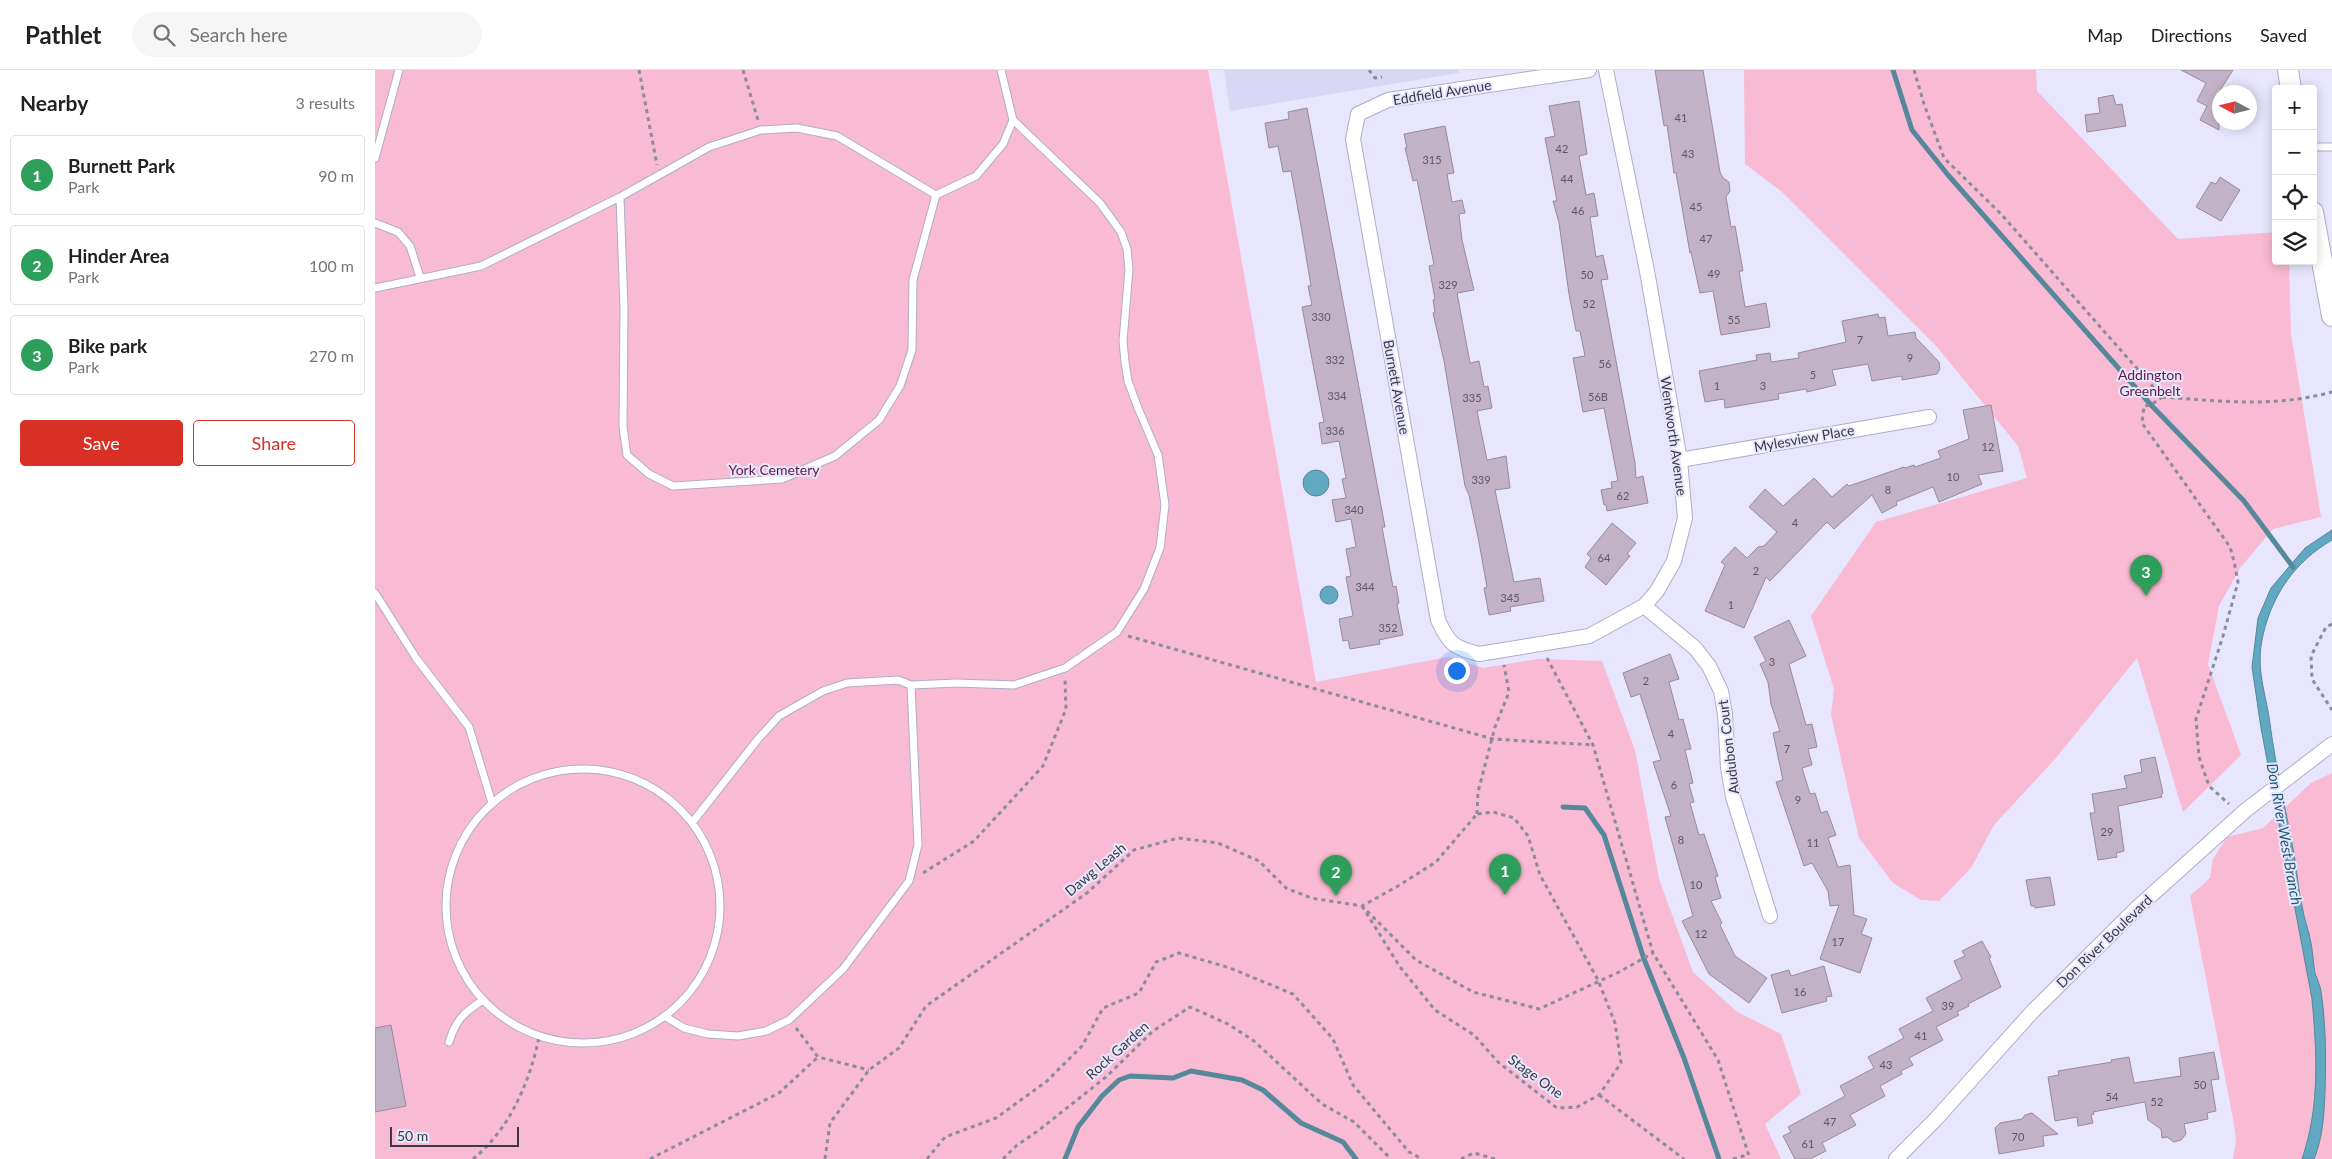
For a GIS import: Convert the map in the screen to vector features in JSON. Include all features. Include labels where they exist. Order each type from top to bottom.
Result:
[{"type":"main road","points":[[2288,70],[2290,85]]},
{"type":"main road","points":[[2317,231],[2332,316]]},
{"type":"street","name":"Eddfield Avenue","points":[[1358,114],[1388,100],[1589,70]]},
{"type":"street","name":"Wentworth Avenue","points":[[1462,650],[1479,654],[1589,636],[1643,606],[1657,591],[1673,561],[1685,518],[1680,460],[1647,271],[1606,70]]},
{"type":"street","name":"Burnett Avenue","points":[[1358,114],[1353,138],[1438,620],[1446,639],[1462,650]]},
{"type":"street","name":"Mylesview Place","points":[[1680,460],[1929,417]]},
{"type":"street","name":"Audubon Court","points":[[1643,606],[1695,648],[1709,666],[1721,691],[1725,714],[1728,767],[1733,797],[1769,916]]},
{"type":"street","name":"Don River Boulevard","points":[[1896,1159],[1935,1120],[2033,1010],[2138,907],[2243,812],[2332,744]]},
{"type":"lane","points":[[375,158],[399,70]]},
{"type":"lane","points":[[695,819],[758,739],[779,716],[823,691],[847,683],[898,680],[911,686],[957,683],[1014,684],[1065,668],[1117,632],[1144,589],[1160,548],[1165,505],[1158,455],[1135,399],[1125,362],[1123,340],[1129,269],[1127,249],[1121,232],[1100,203],[1013,120],[1001,70]]},
{"type":"lane","points":[[620,197],[625,308],[623,427],[627,456],[649,474],[673,486],[782,479],[835,456],[879,420],[901,386],[912,350],[913,280],[936,196],[976,176],[1003,144],[1013,120]]},
{"type":"lane","points":[[375,288],[420,277],[481,266],[620,197],[709,147],[761,130],[797,128],[837,136],[936,196]]},
{"type":"lane","points":[[2317,147],[2332,147]]},
{"type":"lane","points":[[375,223],[397,232],[410,246],[420,277]]},
{"type":"lane","points":[[375,593],[416,658],[469,727],[492,803]]},
{"type":"lane","points":[[666,1017],[684,1028],[708,1034],[738,1036],[766,1031],[789,1020],[843,969],[909,881],[918,845],[911,686]]},
{"type":"lane","points":[[599,770],[635,779],[668,798],[695,819],[710,854],[719,885],[720,918],[714,949],[700,979],[680,1004],[666,1017],[618,1040],[578,1044],[539,1037],[512,1024],[483,1000],[464,975],[452,946],[446,916],[448,884],[456,854],[471,827],[492,803],[524,782],[560,771],[599,770]]},
{"type":"lane","points":[[449,1042],[453,1030],[463,1013],[483,1000]]},
{"type":"path","points":[[639,70],[659,175]]},
{"type":"path","points":[[743,70],[761,130]]},
{"type":"path","points":[[1369,70],[1375,78],[1382,77]]},
{"type":"path","points":[[1914,70],[1924,104],[1944,158],[2001,214],[2162,397]]},
{"type":"path","points":[[2243,812],[2209,786],[2199,757],[2196,719],[2238,582],[2234,561],[2230,547],[2142,423],[2144,406],[2151,405],[2162,397],[2257,404],[2312,398],[2332,392]]},
{"type":"path","points":[[2332,624],[2326,628],[2311,656],[2312,679],[2332,710]]},
{"type":"path","points":[[1117,632],[1493,739],[1593,745]]},
{"type":"path","points":[[1540,644],[1593,745],[1653,953],[1718,1060],[1750,1159]]},
{"type":"path","points":[[1501,651],[1509,692],[1478,792],[1477,814],[1436,862],[1362,906],[1416,960],[1473,992],[1539,1009],[1598,980],[1619,972],[1653,953]]},
{"type":"path","points":[[909,881],[974,841],[1043,766],[1066,709],[1065,668]]},
{"type":"path","name":"Stage One","points":[[1362,906],[1400,967],[1435,1010],[1474,1035],[1498,1062],[1557,1108],[1577,1107],[1599,1095],[1621,1063],[1615,1023],[1598,980],[1540,875],[1528,836],[1514,818],[1493,812],[1477,814]]},
{"type":"path","name":"Dawg Leash","points":[[825,1159],[830,1123],[869,1070],[899,1048],[926,1006],[1087,893],[1134,850],[1179,838],[1218,843],[1259,861],[1286,888],[1311,898],[1362,906]]},
{"type":"path","points":[[927,1159],[945,1137],[996,1118],[1047,1081],[1082,1046],[1103,1008],[1139,993],[1156,962],[1179,953],[1230,968],[1293,994],[1333,1038],[1353,1085],[1409,1152],[1422,1159]]},
{"type":"path","name":"Rock Garden","points":[[1003,1159],[1015,1146],[1039,1130],[1105,1077],[1153,1031],[1190,1007],[1227,1024],[1254,1041],[1322,1104],[1354,1122],[1391,1159]]},
{"type":"path","points":[[789,1020],[818,1058],[869,1070]]},
{"type":"path","points":[[473,1159],[487,1148],[504,1126],[530,1072],[539,1037]]},
{"type":"path","points":[[650,1159],[779,1093],[818,1058]]},
{"type":"path","points":[[1599,1095],[1684,1159]]},
{"type":"path","points":[[1461,1159],[1474,1153],[1495,1159]]},
{"type":"path","points":[[1733,1159],[1747,1154]]},
{"type":"shaded area","points":[[1224,70],[1459,70],[1459,73],[1230,111]]},
{"type":"green space","name":"York Cemetery","points":[[375,70],[1208,70],[1316,682],[1448,657],[1483,668],[1537,659],[1602,661],[1635,750],[1659,879],[1693,972],[1736,1011],[1781,1034],[1801,1094],[1765,1124],[1781,1159],[375,1159]]},
{"type":"green space","name":"Addington Greenbelt","points":[[1744,70],[2036,70],[2037,91],[2178,239],[2272,232],[2272,265],[2289,265],[2291,334],[2321,517],[2273,529],[2240,568],[2219,606],[2208,664],[2241,755],[2183,812],[2137,658],[2056,758],[1994,825],[1971,868],[1939,901],[1921,900],[1893,883],[1859,838],[1831,715],[1834,689],[1811,616],[1876,522],[2027,478],[2018,446],[1938,348],[1781,191],[1745,164]]},
{"type":"green space","points":[[2332,773],[2332,1159],[2233,1159],[2236,1141],[2234,1124],[2190,896],[2210,878],[2213,859],[2227,837],[2263,828],[2311,783]]},
{"type":"water","points":[[1316,470],[1325,474],[1329,483],[1325,492],[1316,496],[1307,492],[1303,483],[1307,474]]},
{"type":"water","name":"Don River West Branch","points":[[2332,530],[2332,540],[2307,558],[2279,592],[2267,620],[2260,659],[2275,757],[2304,916],[2311,943],[2315,973],[2321,991],[2324,1016],[2325,1101],[2323,1126],[2314,1159],[2302,1159],[2312,1119],[2316,1080],[2312,999],[2261,728],[2252,667],[2258,618],[2271,588],[2305,548]]},
{"type":"water","points":[[1329,586],[1337,591],[1338,595],[1333,603],[1329,604],[1321,599],[1320,595],[1325,587]]},
{"type":"building","points":[[1655,70],[1703,70],[1720,172],[1723,178],[1729,182],[1730,191],[1726,197],[1731,227],[1735,226],[1743,271],[1739,271],[1745,307],[1766,303],[1770,327],[1721,335],[1713,291],[1700,293],[1690,253],[1676,173],[1674,173],[1667,125],[1664,126]]},
{"type":"building","points":[[2181,70],[2233,70],[2223,85],[2212,85],[2212,126],[2200,120],[2207,106],[2197,101],[2206,83]]},
{"type":"building","points":[[2113,95],[2116,105],[2122,104],[2126,126],[2087,132],[2085,115],[2100,113],[2098,98]]},
{"type":"building","points":[[1579,101],[1587,154],[1579,156],[1586,195],[1594,193],[1598,216],[1590,217],[1596,257],[1603,255],[1608,279],[1601,280],[1635,463],[1636,478],[1643,476],[1648,503],[1607,511],[1601,490],[1612,488],[1611,482],[1618,481],[1604,408],[1583,412],[1573,358],[1585,356],[1580,331],[1576,331],[1569,294],[1559,223],[1553,201],[1557,201],[1545,138],[1555,136],[1549,106]]},
{"type":"building","points":[[1307,108],[1385,527],[1382,527],[1393,587],[1396,586],[1399,603],[1397,604],[1403,635],[1379,640],[1380,644],[1350,649],[1348,640],[1343,641],[1339,619],[1353,616],[1346,577],[1351,576],[1346,549],[1356,547],[1351,519],[1336,522],[1332,500],[1346,498],[1342,479],[1346,478],[1339,441],[1322,444],[1319,423],[1324,422],[1302,307],[1312,305],[1308,286],[1311,286],[1301,226],[1291,171],[1283,172],[1278,146],[1269,148],[1265,123],[1289,119],[1288,112]]},
{"type":"building","points":[[1445,126],[1454,173],[1447,174],[1452,202],[1462,200],[1465,213],[1459,214],[1462,240],[1474,290],[1457,293],[1470,363],[1479,361],[1484,387],[1488,386],[1492,408],[1477,411],[1487,460],[1506,456],[1510,488],[1495,490],[1514,582],[1540,578],[1544,601],[1510,607],[1511,611],[1489,615],[1484,588],[1487,587],[1478,537],[1469,495],[1465,486],[1444,361],[1433,313],[1435,312],[1433,300],[1435,299],[1429,266],[1434,265],[1417,180],[1413,181],[1405,148],[1407,148],[1404,134]]},
{"type":"building","points":[[2220,177],[2240,190],[2221,221],[2196,207],[2211,182],[2216,184]]},
{"type":"building","points":[[1878,314],[1879,318],[1885,317],[1888,336],[1915,332],[1916,338],[1939,362],[1940,369],[1937,374],[1902,380],[1902,376],[1872,381],[1868,364],[1832,370],[1836,385],[1807,392],[1806,389],[1778,394],[1779,399],[1725,408],[1724,399],[1705,402],[1699,371],[1757,360],[1756,355],[1770,353],[1771,362],[1799,358],[1798,353],[1846,342],[1842,321]]},
{"type":"building","points":[[1991,405],[2003,471],[1978,475],[1982,484],[1939,502],[1933,487],[1896,502],[1897,505],[1882,513],[1872,495],[1834,529],[1827,522],[1770,581],[1766,577],[1744,628],[1705,611],[1725,565],[1721,562],[1735,547],[1747,558],[1758,547],[1764,546],[1777,532],[1749,507],[1765,489],[1783,506],[1814,478],[1832,497],[1847,484],[1849,486],[1904,467],[1914,465],[1915,467],[1941,458],[1938,451],[1969,439],[1963,410]]},
{"type":"building","points":[[1612,523],[1636,543],[1627,554],[1630,556],[1606,585],[1585,567],[1591,558],[1587,554]]},
{"type":"building","points":[[1789,620],[1806,656],[1789,664],[1806,725],[1812,724],[1817,747],[1808,749],[1812,765],[1802,768],[1810,794],[1815,793],[1821,813],[1827,811],[1836,835],[1828,838],[1838,867],[1850,865],[1854,915],[1867,919],[1861,934],[1872,938],[1860,973],[1820,959],[1839,905],[1830,906],[1828,891],[1812,863],[1804,866],[1776,782],[1783,780],[1773,733],[1780,731],[1771,704],[1768,682],[1760,664],[1766,661],[1754,637]]},
{"type":"building","points":[[1670,654],[1679,679],[1669,682],[1679,720],[1683,719],[1691,749],[1685,750],[1693,783],[1689,784],[1694,802],[1690,803],[1699,835],[1704,834],[1718,876],[1715,877],[1721,898],[1711,901],[1735,956],[1767,978],[1749,1003],[1709,974],[1682,921],[1693,916],[1665,817],[1671,816],[1653,762],[1661,760],[1640,694],[1631,697],[1623,673]]},
{"type":"building","points":[[2155,757],[2163,793],[2161,794],[2162,797],[2118,806],[2124,851],[2116,853],[2117,857],[2098,860],[2090,813],[2095,813],[2092,794],[2127,788],[2124,776],[2142,772],[2140,760]]},
{"type":"building","points":[[2050,877],[2055,905],[2035,908],[2035,906],[2031,906],[2026,880]]},
{"type":"building","points":[[1982,941],[1991,957],[1989,958],[2001,987],[1968,1004],[1969,1006],[1957,1012],[1959,1015],[1936,1027],[1943,1040],[1909,1058],[1913,1065],[1901,1071],[1902,1074],[1880,1086],[1885,1096],[1850,1115],[1856,1125],[1822,1143],[1826,1151],[1810,1159],[1795,1159],[1783,1136],[1791,1132],[1788,1127],[1845,1096],[1840,1086],[1874,1068],[1868,1057],[1904,1038],[1899,1029],[1933,1011],[1926,998],[1962,979],[1954,961],[1965,956],[1962,951]]},
{"type":"building","points":[[1824,966],[1832,996],[1826,997],[1827,1001],[1782,1013],[1771,975],[1789,970],[1791,976]]},
{"type":"building","points":[[391,1025],[406,1106],[375,1112],[375,1028]]},
{"type":"building","points":[[2214,1052],[2219,1079],[2211,1080],[2216,1111],[2207,1113],[2208,1119],[2184,1124],[2186,1134],[2181,1140],[2174,1142],[2167,1137],[2162,1138],[2161,1129],[2148,1120],[2145,1102],[2093,1112],[2094,1114],[2091,1115],[2093,1123],[2078,1126],[2077,1117],[2055,1121],[2048,1077],[2059,1075],[2058,1071],[2112,1062],[2111,1060],[2129,1057],[2134,1083],[2181,1076],[2179,1058]]},
{"type":"building","points":[[2032,1113],[2058,1134],[2043,1136],[2044,1146],[1999,1154],[1995,1128],[2000,1123],[2022,1119],[2025,1115]]},
{"type":"waterway","points":[[1893,70],[1912,130],[1948,175],[2151,405],[2244,501],[2293,567]]},
{"type":"waterway","points":[[1563,807],[1585,808],[1604,835],[1644,959],[1684,1058],[1719,1159]]},
{"type":"waterway","points":[[1065,1159],[1078,1127],[1102,1096],[1119,1080],[1130,1076],[1173,1078],[1191,1071],[1242,1080],[1263,1090],[1301,1123],[1343,1142],[1356,1159]]},
{"type":"place","name":"Bike park","points":[[2146,596]]},
{"type":"place","name":"Burnett Park","points":[[1505,895]]},
{"type":"place","name":"Hinder Area","points":[[1336,896]]}]
